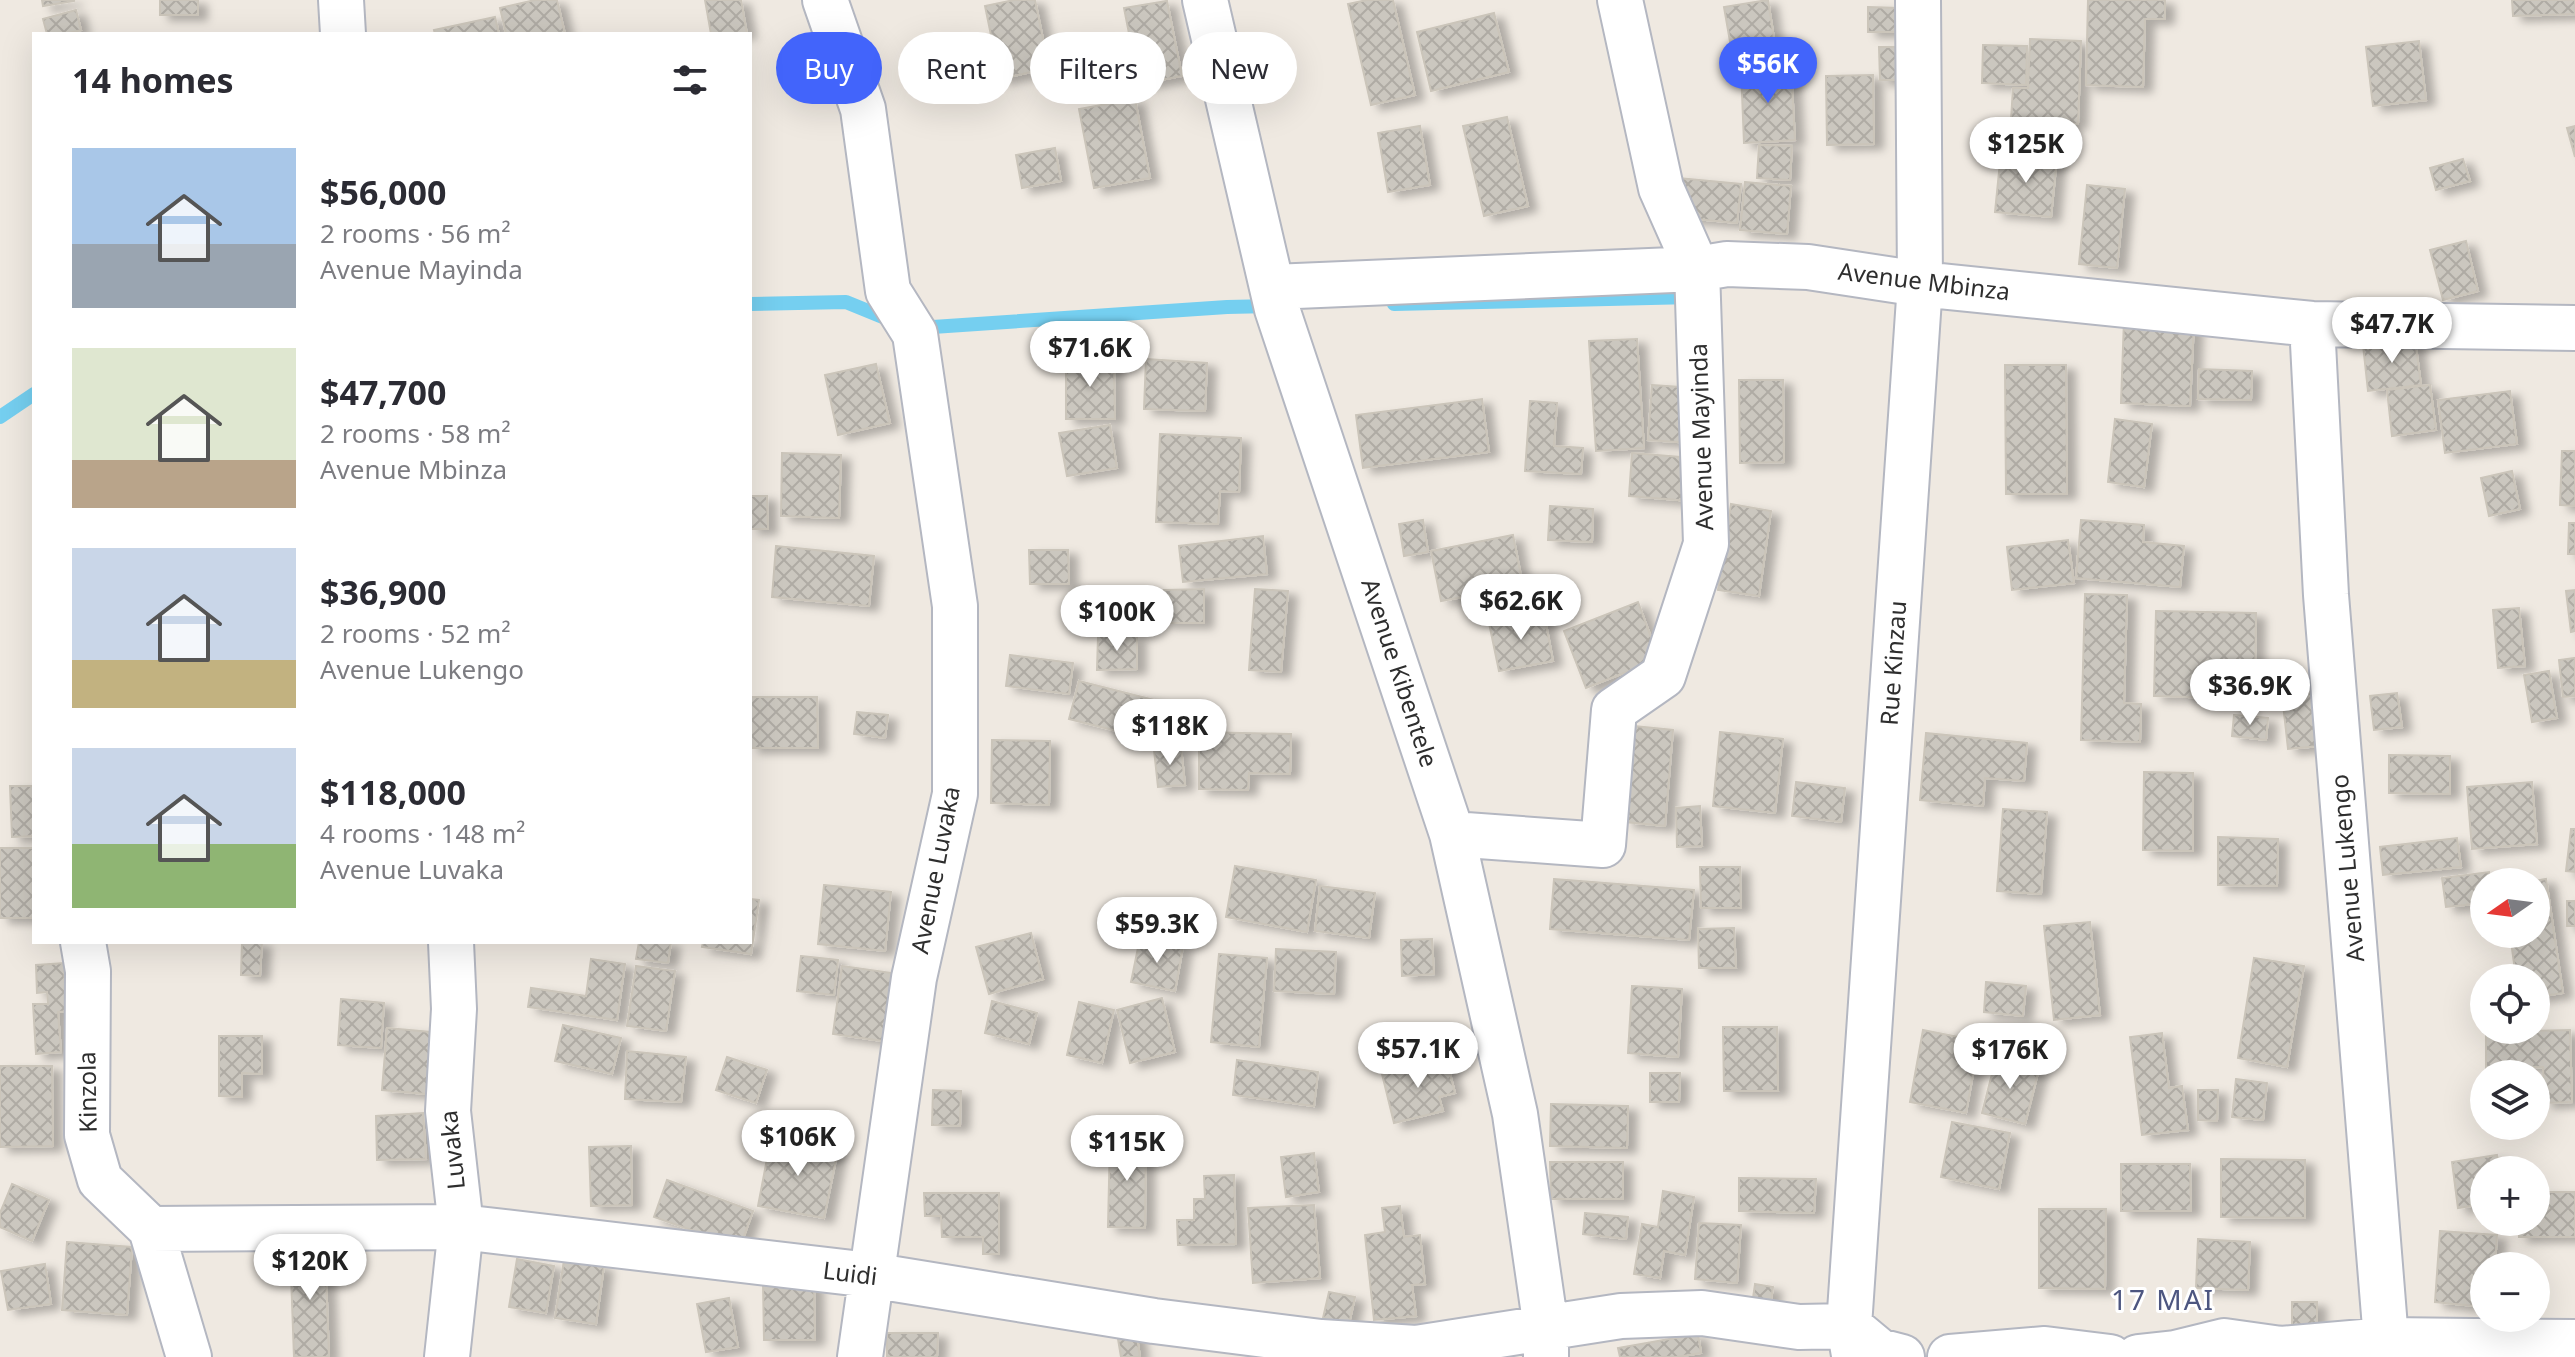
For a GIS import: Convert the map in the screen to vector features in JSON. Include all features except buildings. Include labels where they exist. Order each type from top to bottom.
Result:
[{"type":"street","points":[[341,0],[343,32]]},
{"type":"street","name":"Avenue Luvaka","points":[[825,0],[863,109],[888,291],[915,334],[955,606],[955,794],[914,978],[860,1357]]},
{"type":"street","name":"Avenue Kibentele","points":[[1205,0],[1277,309],[1452,834],[1515,1114],[1546,1342]]},
{"type":"street","name":"Avenue Mayinda","points":[[1452,834],[1603,845],[1614,710],[1663,676],[1706,544],[1697,269],[1661,188],[1620,0]]},
{"type":"street","name":"Rue Kinzau","points":[[1852,1342],[1920,284],[1918,0]]},
{"type":"street","name":"Avenue Mbinza","points":[[1271,280],[1697,269],[1727,264],[1808,267],[1920,284],[2312,324],[2575,328]]},
{"type":"street","name":"Avenue Lukengo","points":[[2312,324],[2326,595],[2377,1349]]},
{"type":"street","name":"Kinzola","points":[[83,944],[88,971],[87,1135],[100,1180],[151,1229],[189,1357]]},
{"type":"street","name":"Luvaka","points":[[447,1357],[461,1227],[448,1111],[454,1009],[451,944]]},
{"type":"street","name":"Luidi","points":[[151,1229],[461,1227],[870,1275],[1154,1321],[1321,1342],[1416,1348],[1546,1342],[1621,1316],[1702,1313],[1799,1327],[1852,1342]]},
{"type":"street","points":[[2138,1357],[2175,1353],[2224,1341],[2281,1349],[2575,1342]]},
{"type":"street","points":[[1852,1342],[1902,1357]]},
{"type":"street","points":[[1950,1357],[2045,1349],[2110,1357]]},
{"type":"waterway","points":[[1394,304],[1693,297]]},
{"type":"waterway","points":[[752,304],[846,302],[895,322]]},
{"type":"waterway","points":[[918,328],[1273,306]]},
{"type":"waterway","points":[[0,417],[32,395]]},
{"type":"district","name":"17 MAI","points":[[2163,1300]]}]
